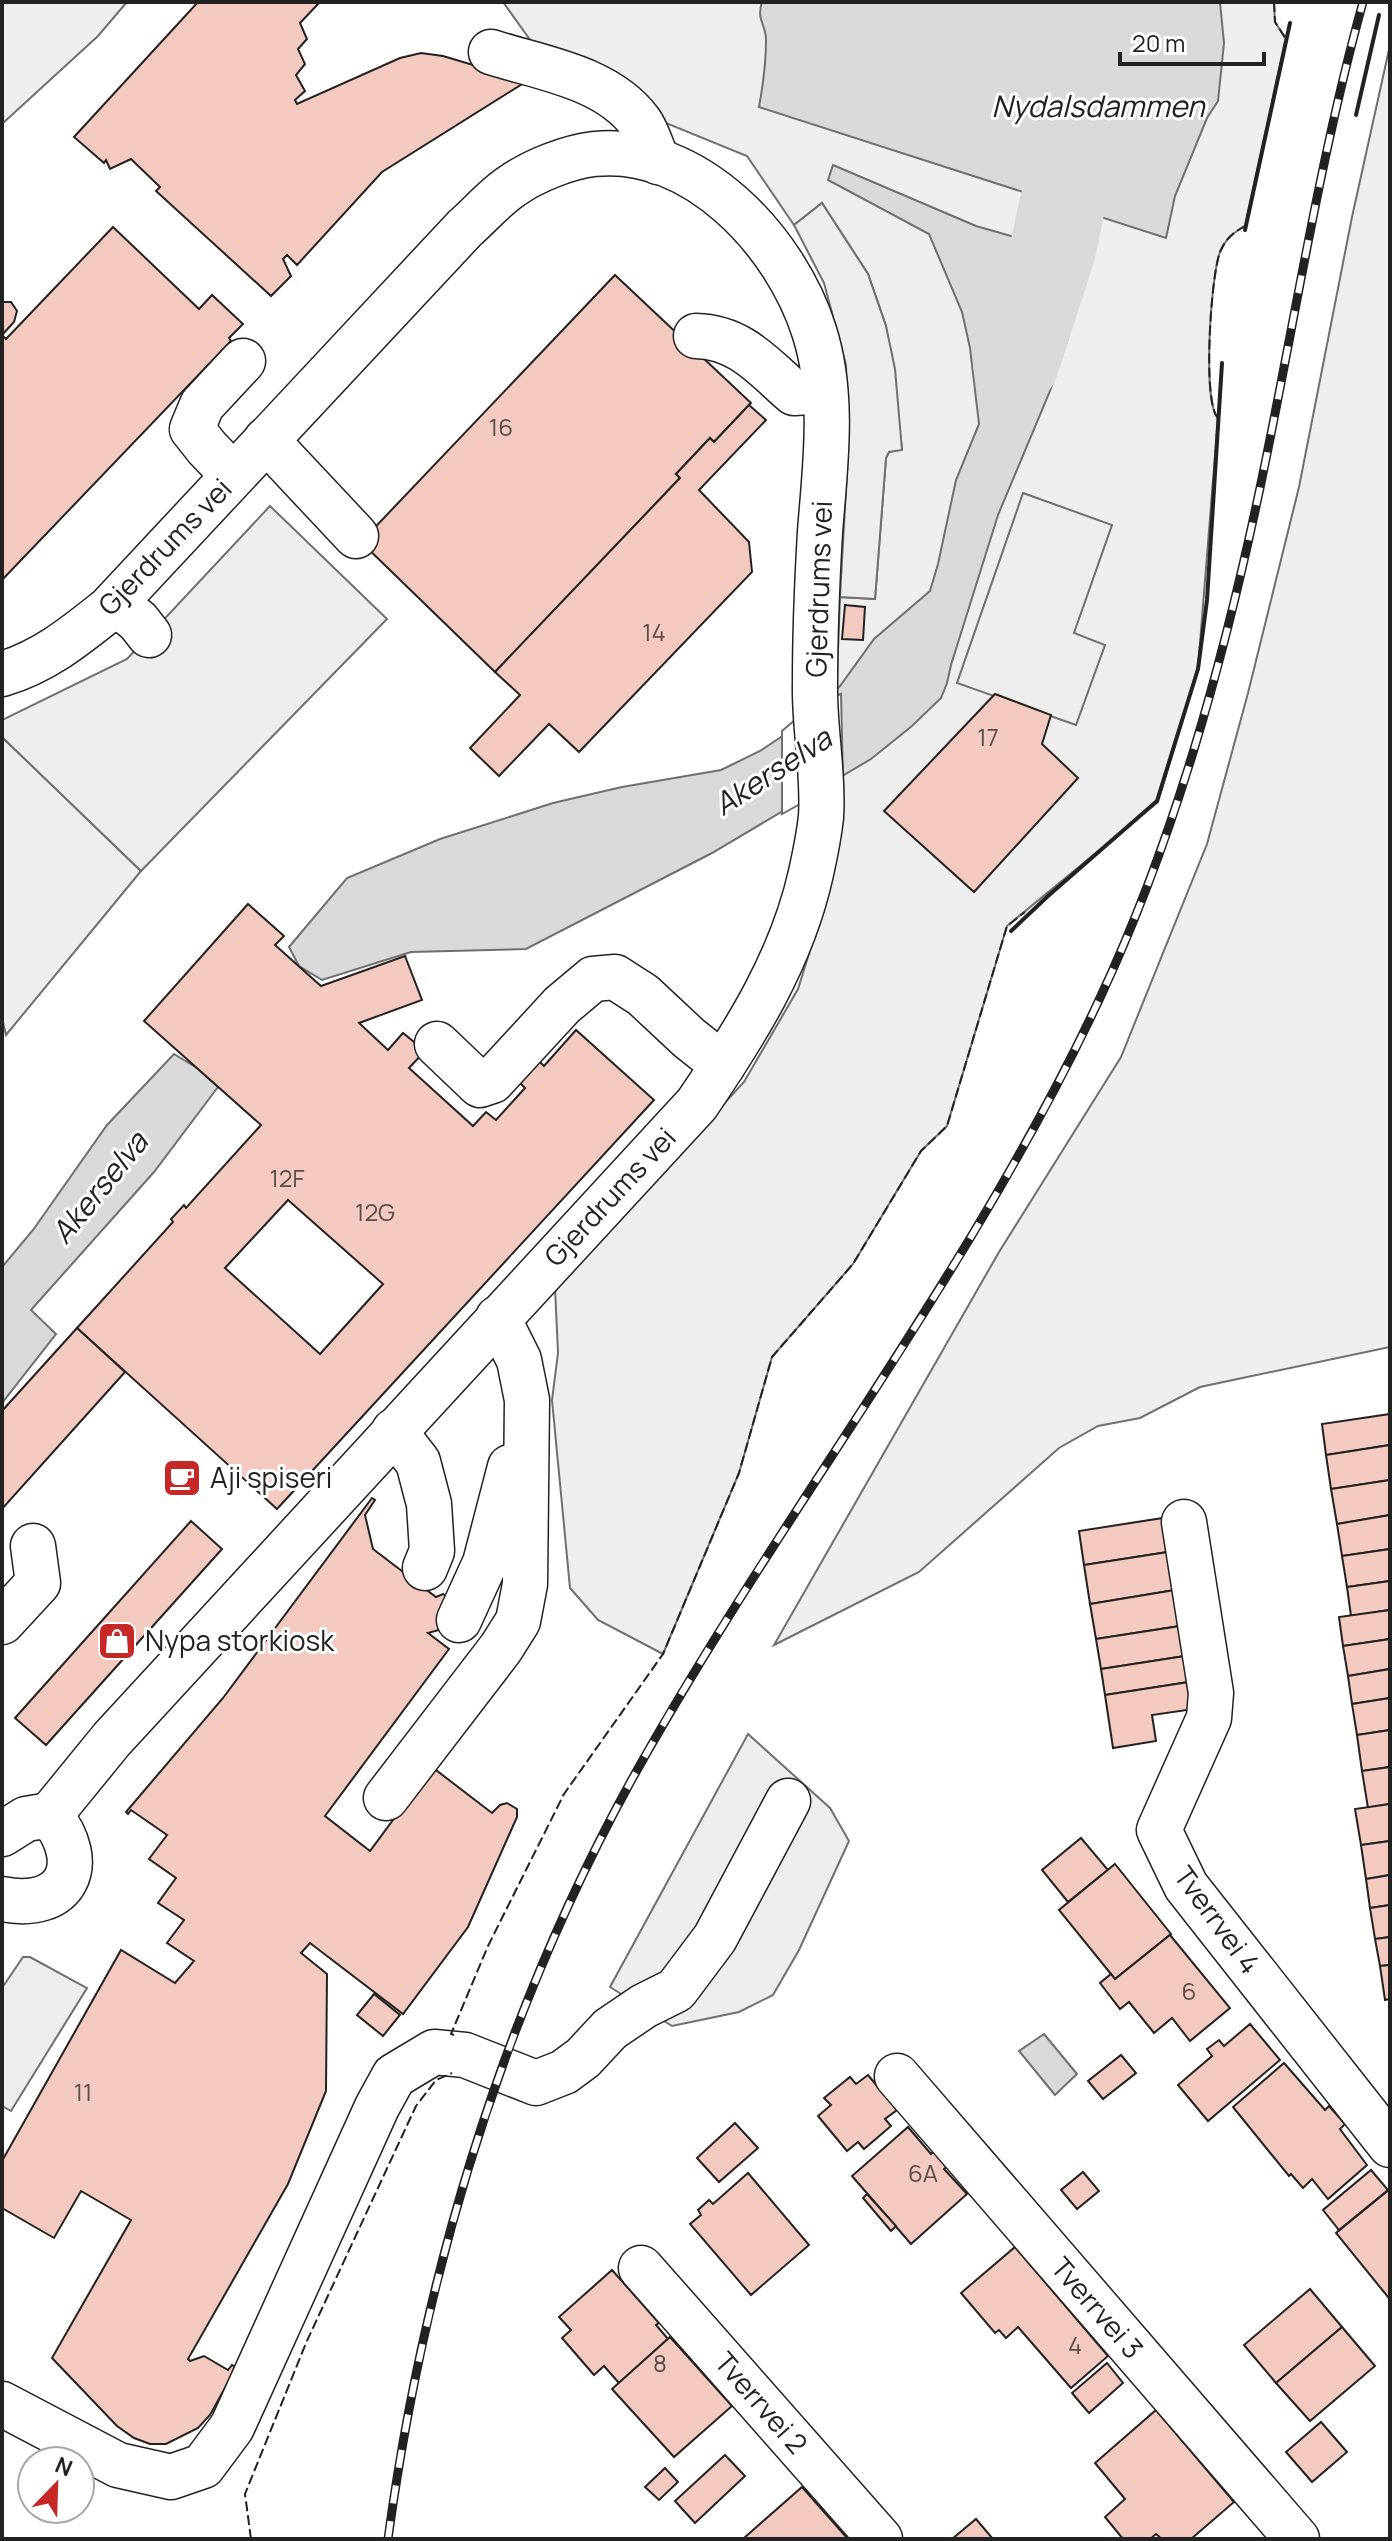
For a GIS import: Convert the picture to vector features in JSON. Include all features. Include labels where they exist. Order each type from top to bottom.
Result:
[{"type":"street","points":[[491,52],[589,83],[616,99],[640,123],[658,162]]},
{"type":"street","name":"Gjerdrums vei","points":[[2,674],[27,667],[58,650],[115,603],[465,228],[512,186],[553,166],[593,154],[625,154],[658,162],[687,172],[717,191],[752,225],[788,272],[814,331],[825,391],[826,448],[815,687],[821,816],[811,874],[778,971],[741,1039],[697,1104],[112,1739],[50,1815]]},
{"type":"street","points":[[696,336],[718,337],[747,352],[794,393],[825,391]]},
{"type":"street","points":[[233,475],[192,429],[202,405],[243,361]]},
{"type":"street","points":[[266,440],[356,536]]},
{"type":"street","points":[[115,603],[138,621],[149,635]]},
{"type":"street","points":[[437,1044],[480,1085],[492,1081],[562,1005],[593,979],[615,977],[643,995],[723,1065]]},
{"type":"street","points":[[386,1798],[501,1648],[518,1621],[525,1584],[527,1400],[519,1360],[498,1318]]},
{"type":"street","points":[[459,1620],[485,1563],[513,1456],[526,1421]]},
{"type":"street","points":[[394,1431],[418,1462],[429,1504],[432,1551],[425,1568]]},
{"type":"street","name":"Tverrvei 4","points":[[1184,1522],[1211,1693],[1209,1718],[1159,1830],[1186,1886],[1390,2145]]},
{"type":"street","points":[[2,1622],[38,1583],[33,1546]]},
{"type":"street","points":[[2,2404],[118,2465],[171,2477],[203,2466],[232,2427],[377,2107],[394,2076],[434,2052],[465,2055],[536,2083],[564,2072],[583,2058],[610,2029],[644,2006],[676,1990],[715,1938],[788,1801]]},
{"type":"street","points":[[2,1834],[26,1819],[50,1815],[63,1831],[72,1856],[66,1881],[49,1898],[34,1902],[2,1899]]},
{"type":"street","name":"Tverrvei 3","points":[[897,2076],[1297,2539]]},
{"type":"street","name":"Tverrvei 2","points":[[641,2268],[880,2539]]},
{"type":"shaded area","points":[[2,2],[127,2],[98,36],[2,124]]},
{"type":"shaded area","points":[[503,2],[1274,2],[1275,22],[1286,39],[1245,226],[1225,243],[1217,265],[1209,365],[1213,407],[1218,418],[1198,668],[1158,802],[1007,926],[947,1126],[921,1151],[853,1264],[772,1357],[739,1473],[663,1654],[598,1620],[570,1588],[552,1400],[558,1353],[555,1288],[744,1082],[798,989],[829,889],[840,597],[875,599],[886,458],[889,452],[902,449],[886,326],[868,274],[822,203],[794,225],[747,156],[558,79]]},
{"type":"shaded area","points":[[1390,45],[1390,1347],[1200,1387],[1140,1418],[1098,1426],[1059,1448],[919,1572],[774,1645],[999,1252],[1121,1057],[1207,844],[1299,487],[1352,217]]},
{"type":"shaded area","points":[[822,203],[868,274],[886,326],[895,369],[902,450],[889,452],[886,458],[875,599],[840,597],[848,453],[846,365],[824,283],[794,225]]},
{"type":"shaded area","points":[[1023,493],[1112,525],[1074,633],[1105,645],[1076,725],[957,683]]},
{"type":"shaded area","points":[[270,506],[387,619],[141,871],[2,737],[2,720],[127,659]]},
{"type":"shaded area","points":[[2,737],[141,871],[6,1035],[2,1018]]},
{"type":"shaded area","points":[[748,1734],[830,1808],[849,1841],[799,1950],[773,1995],[739,2012],[672,2026],[610,1987]]},
{"type":"shaded area","points":[[23,1957],[30,1957],[87,1988],[11,2111],[2,2106],[2,1988]]},
{"type":"water","name":"Nydalsdammen","points":[[762,2],[1220,2],[1224,43],[1218,101],[1207,118],[1175,196],[1166,238],[759,107],[766,49],[760,13]]},
{"type":"water","points":[[833,165],[976,226],[1063,251],[1066,271],[1073,278],[1077,306],[1067,341],[1050,391],[998,515],[941,698],[871,759],[712,853],[526,949],[411,952],[322,980],[299,966],[289,947],[347,878],[440,839],[553,803],[622,787],[721,770],[760,751],[793,729],[840,686],[874,639],[930,591],[956,480],[979,424],[970,348],[962,312],[929,234],[828,180]]},
{"type":"water","points":[[174,1054],[197,1068],[218,1087],[154,1172],[31,1310],[56,1334],[2,1403],[2,1267],[33,1230],[107,1125]]},
{"type":"water","points":[[1044,2034],[1077,2074],[1055,2095],[1019,2051]]},
{"type":"pier","points":[[841,694],[843,780],[782,814],[782,731],[815,703]]},
{"type":"building","points":[[198,2],[320,2],[300,23],[307,39],[298,49],[305,64],[296,75],[305,91],[295,100],[297,104],[400,58],[421,53],[443,56],[527,81],[382,172],[297,265],[287,255],[283,259],[291,276],[271,296],[156,191],[160,187],[131,159],[110,169],[106,160],[104,163],[74,137]]},
{"type":"building","points":[[113,227],[199,309],[212,295],[243,324],[229,338],[231,341],[2,580],[2,335],[6,339]]},
{"type":"building","points":[[615,275],[751,403],[714,442],[710,438],[676,474],[680,478],[495,672],[361,542]]},
{"type":"building","points":[[2,302],[11,302],[17,311],[14,322],[2,335]]},
{"type":"building","points":[[749,405],[766,420],[699,490],[749,542],[752,572],[579,752],[549,724],[499,776],[470,748],[520,695],[495,672],[680,478],[676,474],[710,438],[714,442]]},
{"type":"building","points":[[845,605],[865,607],[863,640],[842,639]]},
{"type":"building","points":[[995,694],[1051,715],[1042,744],[1078,778],[974,892],[884,811]]},
{"type":"building","points":[[248,904],[284,936],[275,945],[321,986],[405,956],[422,1000],[359,1023],[388,1050],[403,1033],[425,1051],[409,1068],[473,1126],[486,1112],[496,1120],[525,1088],[519,1082],[538,1060],[544,1066],[576,1030],[654,1100],[277,1509],[77,1328],[173,1222],[171,1219],[184,1205],[186,1208],[261,1125],[144,1021]],"holes":[[[288,1200],[383,1284],[320,1354],[225,1268]]]},
{"type":"building","points":[[77,1328],[125,1372],[2,1509],[2,1411]]},
{"type":"building","points":[[1390,1414],[1390,1445],[1326,1455],[1322,1424]]},
{"type":"building","points":[[1390,1445],[1390,1480],[1331,1489],[1326,1455]]},
{"type":"building","points":[[1390,1480],[1390,1515],[1337,1524],[1331,1489]]},
{"type":"building","points":[[372,1498],[375,1500],[365,1515],[373,1549],[436,1597],[443,1594],[450,1598],[455,1608],[439,1630],[428,1633],[449,1649],[325,1816],[370,1851],[432,1767],[492,1813],[507,1803],[517,1809],[517,1817],[468,1927],[403,2014],[310,1943],[301,1953],[327,1974],[326,2091],[288,2184],[188,2359],[204,2356],[228,2370],[232,2365],[236,2368],[210,2415],[198,2428],[166,2444],[150,2444],[117,2426],[52,2358],[131,2220],[81,2191],[54,2238],[2,2208],[2,2161],[121,1950],[175,1983],[194,1961],[167,1943],[184,1920],[158,1903],[176,1878],[149,1859],[167,1835],[131,1810],[128,1814],[126,1812],[223,1698]]},
{"type":"building","points":[[1390,1515],[1390,1549],[1342,1556],[1337,1524]]},
{"type":"building","points":[[1163,1518],[1168,1552],[1084,1565],[1079,1531]]},
{"type":"building","points":[[191,1521],[222,1549],[46,1745],[15,1718]]},
{"type":"building","points":[[1390,1549],[1390,1581],[1347,1587],[1342,1556]]},
{"type":"building","points":[[1168,1552],[1175,1590],[1090,1604],[1084,1565]]},
{"type":"building","points":[[1390,1581],[1390,1610],[1351,1616],[1347,1587]]},
{"type":"building","points":[[1175,1590],[1180,1626],[1096,1639],[1090,1604]]},
{"type":"building","points":[[1390,1610],[1390,1639],[1343,1646],[1339,1617]]},
{"type":"building","points":[[1180,1626],[1185,1656],[1101,1669],[1096,1639]]},
{"type":"building","points":[[1390,1639],[1390,1669],[1348,1676],[1343,1646]]},
{"type":"building","points":[[1185,1656],[1189,1682],[1105,1695],[1101,1669]]},
{"type":"building","points":[[1390,1669],[1390,1698],[1352,1704],[1348,1676]]},
{"type":"building","points":[[1189,1682],[1194,1709],[1152,1715],[1156,1741],[1113,1748],[1105,1695]]},
{"type":"building","points":[[1390,1698],[1390,1730],[1357,1735],[1352,1704]]},
{"type":"building","points":[[1390,1730],[1390,1767],[1362,1771],[1357,1735]]},
{"type":"building","points":[[1390,1767],[1390,1804],[1368,1808],[1362,1771]]},
{"type":"building","points":[[1390,1804],[1390,1841],[1361,1845],[1355,1809]]},
{"type":"building","points":[[1081,1838],[1108,1870],[1068,1902],[1042,1870]]},
{"type":"building","points":[[1390,1841],[1390,1875],[1366,1879],[1361,1845]]},
{"type":"building","points":[[1115,1864],[1171,1934],[1115,1979],[1059,1910]]},
{"type":"building","points":[[1390,1875],[1390,1905],[1370,1908],[1366,1879]]},
{"type":"building","points":[[1390,1905],[1390,1937],[1375,1939],[1370,1908]]},
{"type":"building","points":[[1170,1935],[1230,2008],[1190,2041],[1172,2018],[1154,2033],[1129,2002],[1120,2009],[1100,1983],[1111,1974],[1115,1979]]},
{"type":"building","points":[[1390,1937],[1390,1965],[1380,1966],[1375,1939]]},
{"type":"building","points":[[1390,1965],[1390,2008],[1389,1999],[1385,2000],[1380,1966]]},
{"type":"building","points":[[374,1994],[400,2015],[383,2036],[357,2015]]},
{"type":"building","points":[[1250,2024],[1280,2060],[1208,2121],[1178,2085],[1212,2056],[1207,2049],[1219,2040],[1224,2046]]},
{"type":"building","points":[[1121,2055],[1136,2073],[1103,2099],[1088,2081]]},
{"type":"building","points":[[1284,2063],[1325,2110],[1329,2106],[1345,2124],[1340,2129],[1367,2165],[1328,2199],[1312,2179],[1303,2188],[1291,2174],[1289,2176],[1233,2107]]},
{"type":"building","points":[[868,2075],[897,2110],[885,2119],[891,2126],[864,2149],[858,2142],[847,2151],[818,2116],[831,2105],[824,2098],[850,2077],[856,2084]]},
{"type":"building","points":[[735,2123],[758,2148],[719,2182],[697,2158]]},
{"type":"building","points":[[908,2127],[931,2154],[940,2146],[953,2161],[944,2169],[967,2194],[911,2244],[852,2176]]},
{"type":"building","points":[[1371,2170],[1388,2190],[1339,2230],[1323,2210]]},
{"type":"building","points":[[1083,2172],[1099,2191],[1077,2209],[1061,2190]]},
{"type":"building","points":[[748,2173],[809,2245],[751,2295],[690,2224],[701,2215],[698,2210],[709,2200],[713,2204]]},
{"type":"building","points":[[1390,2189],[1390,2296],[1388,2297],[1336,2233]]},
{"type":"building","points":[[867,2194],[896,2226],[891,2231],[863,2198]]},
{"type":"building","points":[[1015,2247],[1108,2356],[1071,2388],[1018,2327],[1006,2338],[999,2330],[995,2333],[961,2293]]},
{"type":"building","points":[[612,2270],[659,2323],[656,2325],[668,2339],[619,2383],[604,2366],[594,2375],[562,2338],[571,2330],[559,2317]]},
{"type":"building","points":[[1310,2289],[1342,2327],[1276,2383],[1244,2345]]},
{"type":"building","points":[[1342,2327],[1375,2366],[1310,2421],[1276,2383]]},
{"type":"building","points":[[670,2337],[732,2406],[674,2457],[612,2389]]},
{"type":"building","points":[[1107,2363],[1123,2383],[1089,2413],[1072,2393]]},
{"type":"building","points":[[1156,2410],[1234,2502],[1191,2539],[1162,2539],[1156,2534],[1150,2539],[1123,2539],[1105,2517],[1125,2499],[1095,2463]]},
{"type":"building","points":[[1321,2422],[1347,2452],[1312,2482],[1286,2452]]},
{"type":"building","points":[[725,2455],[745,2476],[695,2523],[675,2501]]},
{"type":"building","points":[[665,2468],[678,2482],[659,2500],[645,2487]]},
{"type":"building","points":[[802,2487],[848,2539],[744,2538]]},
{"type":"building","points":[[976,2519],[993,2539],[952,2539]]},
{"type":"waterway","name":"Akerselva","points":[[1016,363],[1053,249],[1062,206]]},
{"type":"railway","points":[[388,2539],[403,2440],[423,2342],[475,2149],[507,2054],[585,1870],[631,1781],[688,1683],[992,1201],[1048,1102],[1099,1000],[1151,876],[1194,749],[1246,554],[1333,122],[1363,2]]},
{"type":"fence","points":[[1274,2],[1275,22],[1286,39]]},
{"type":"fence","points":[[1218,418],[1213,407],[1209,365],[1214,285],[1222,247],[1230,236],[1245,226]]},
{"type":"fence","points":[[454,2035],[451,2034],[488,1946],[564,1794],[663,1654],[739,1473],[772,1357],[853,1264],[921,1151],[947,1126],[1007,926],[1025,912]]},
{"type":"fence","points":[[251,2539],[245,2494],[306,2343],[416,2106],[436,2080],[452,2073]]},
{"type":"wall","points":[[1356,115],[1379,15]]},
{"type":"wall","points":[[1245,230],[1290,23]]},
{"type":"wall","points":[[1011,931],[1157,801],[1198,669],[1207,600],[1222,363]]},
{"type":"place","name":"Aji spiseri","points":[[182,1478]]},
{"type":"place","name":"Nypa storkiosk","points":[[117,1641]]}]
